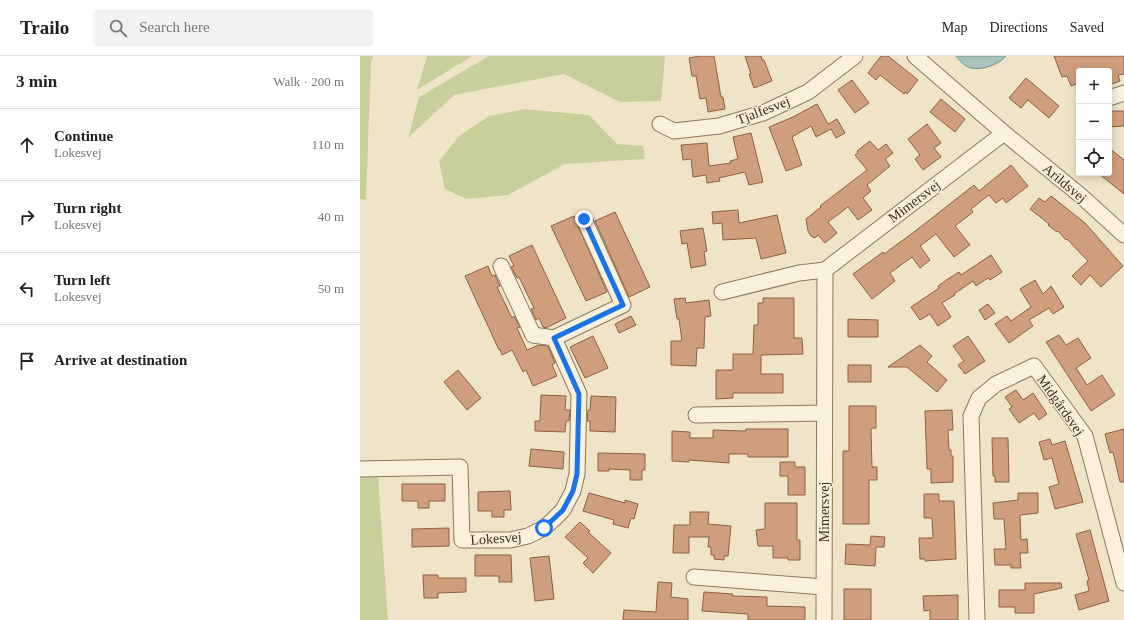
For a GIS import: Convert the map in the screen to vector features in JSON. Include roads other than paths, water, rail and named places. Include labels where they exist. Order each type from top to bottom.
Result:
[{"type":"street","name":"Tjalfesvej","points":[[660,124],[674,131],[719,126],[763,113],[808,92],[855,56]]},
{"type":"street","points":[[915,56],[1004,133]]},
{"type":"street","points":[[1112,97],[1124,93]]},
{"type":"street","name":"Arildsvej","points":[[1004,133],[1080,195],[1124,235]]},
{"type":"street","name":"Mimersvej","points":[[824,620],[825,270],[1004,133]]},
{"type":"street","points":[[501,266],[533,335],[554,338],[623,305],[584,219]]},
{"type":"street","points":[[722,292],[799,273],[825,270]]},
{"type":"street","name":"Lokesvej","points":[[360,468],[460,467],[462,540],[510,540],[528,536],[544,528],[563,510],[573,491],[577,474],[579,394],[554,338]]},
{"type":"street","name":"Midgårdsvej","points":[[977,620],[971,416],[979,398],[996,384],[1034,366],[1085,436],[1124,583]]},
{"type":"street","points":[[696,415],[824,413]]},
{"type":"street","points":[[694,577],[824,587]]},
{"type":"water","points":[[956,56],[1006,56],[995,64],[985,68],[975,69],[964,65]]}]
